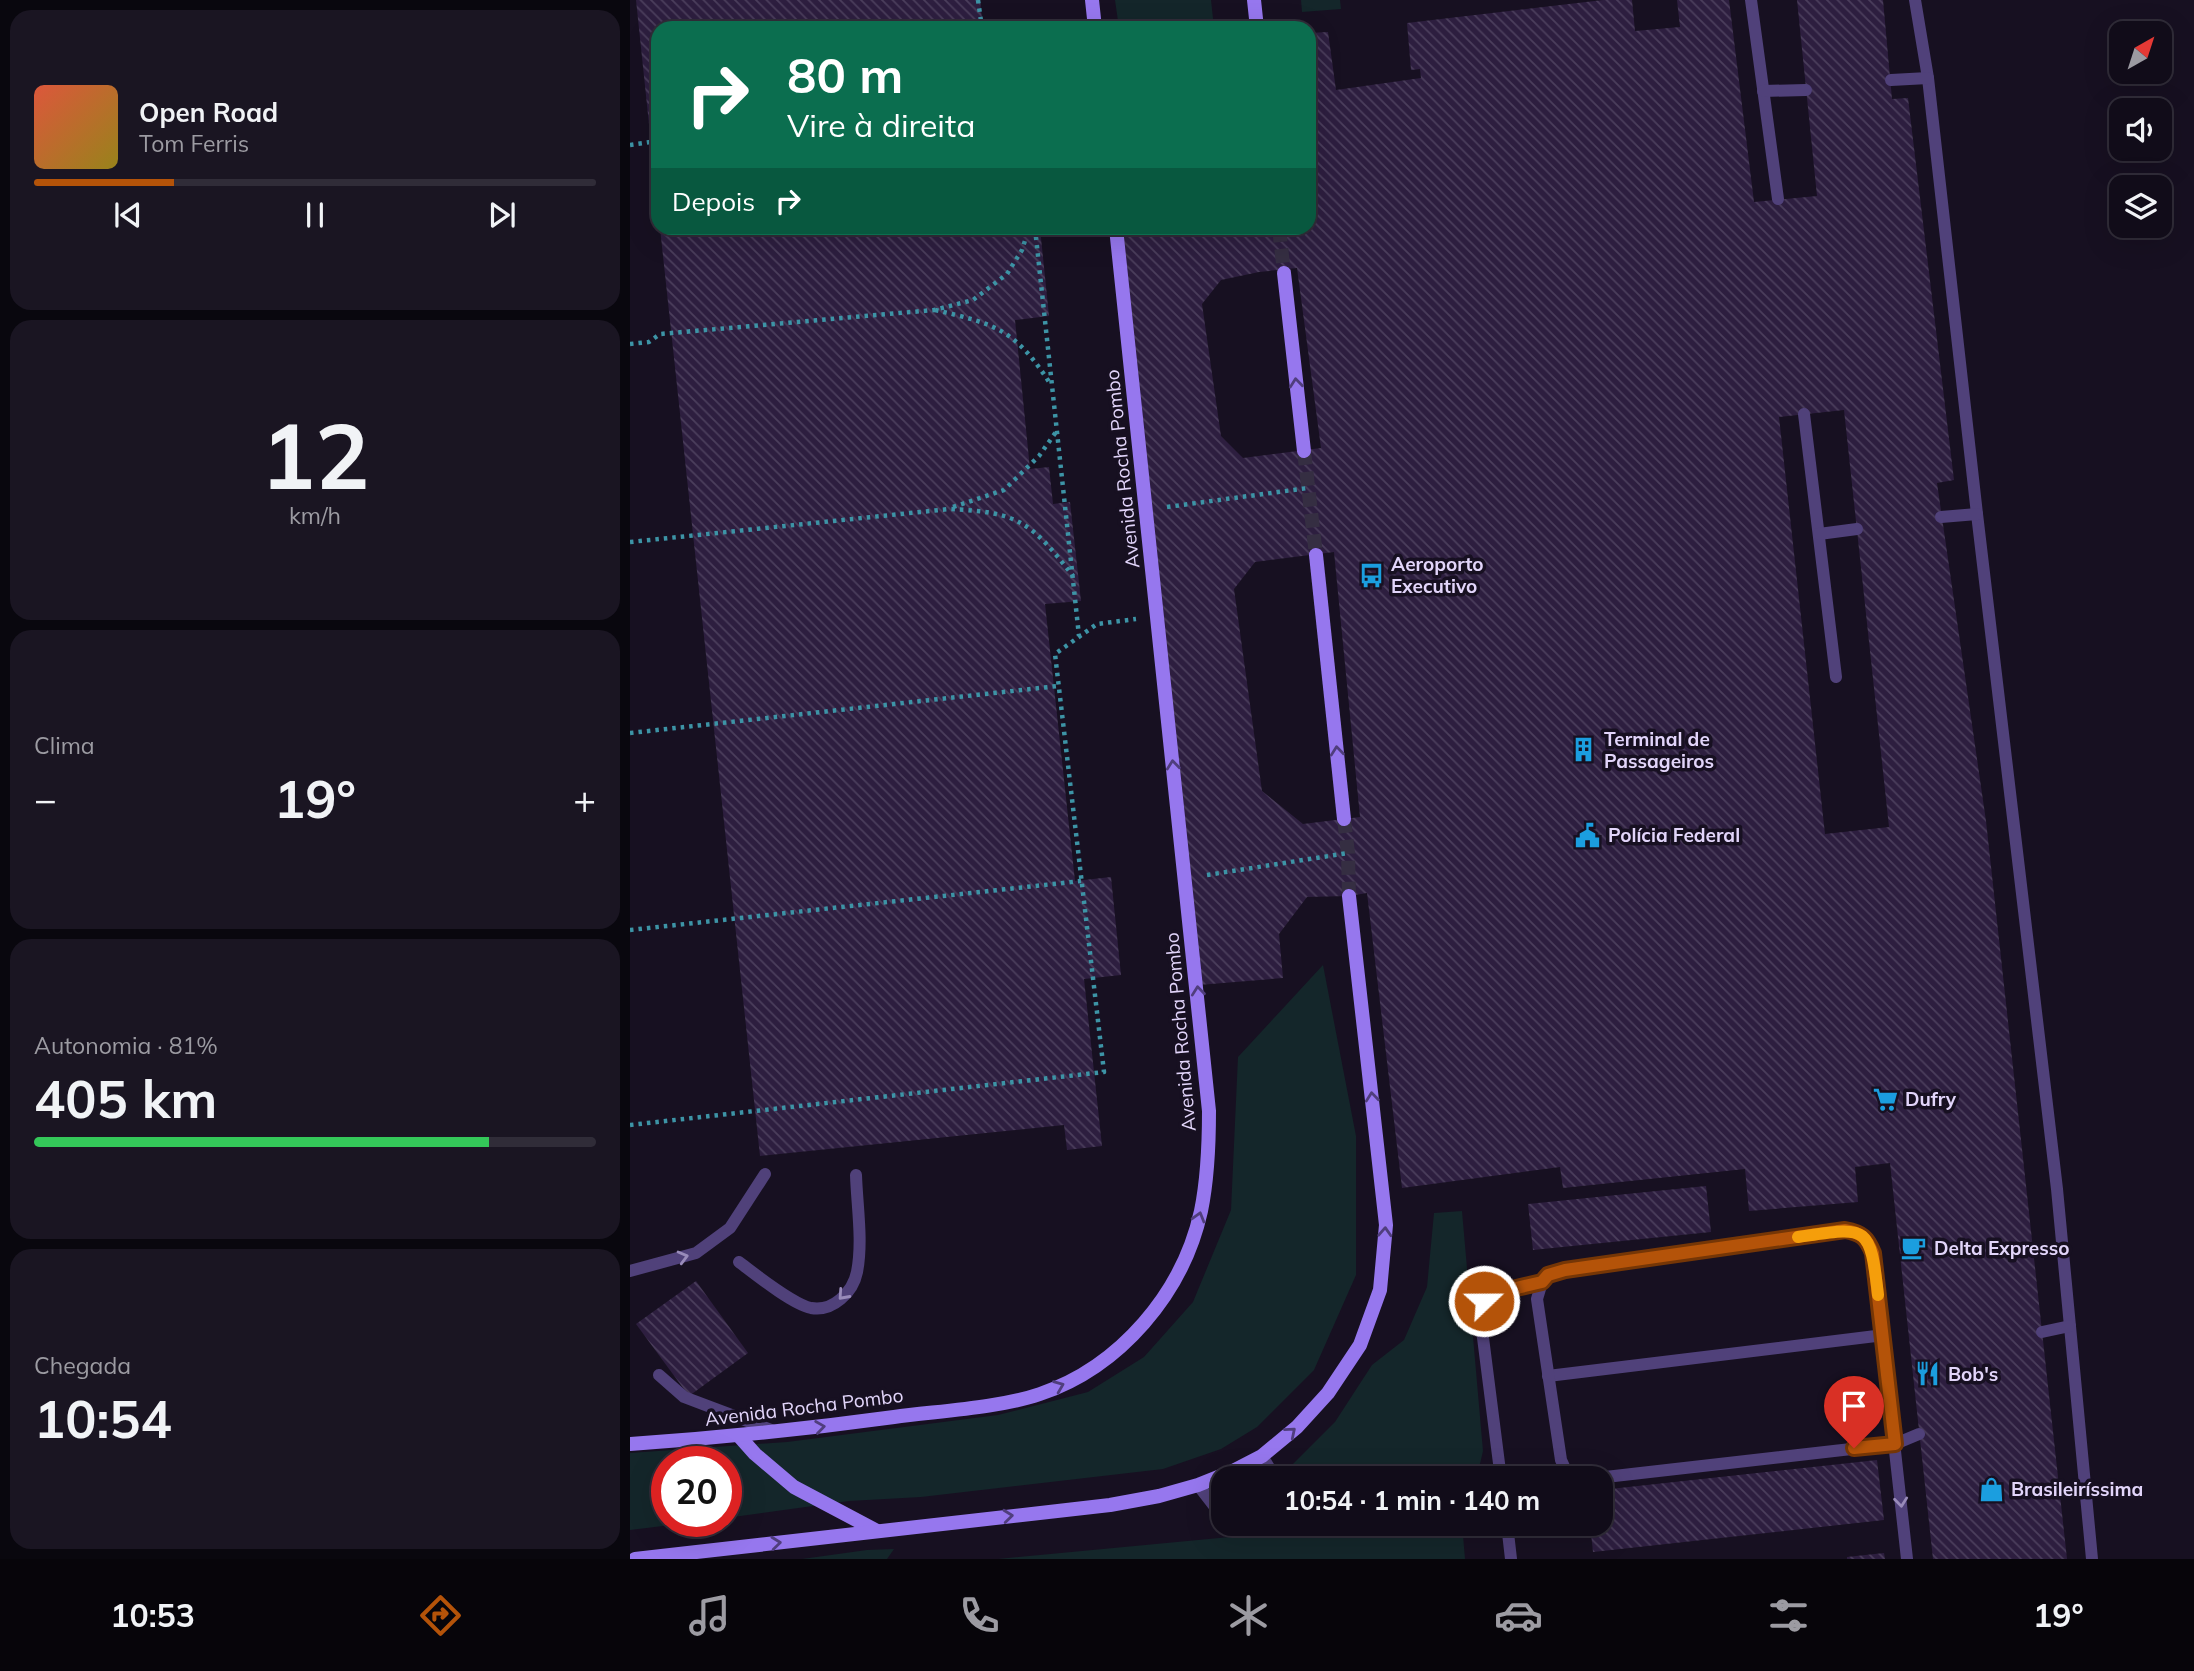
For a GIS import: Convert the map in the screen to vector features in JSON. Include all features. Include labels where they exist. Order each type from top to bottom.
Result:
[{"type":"main road","points":[[1092,0],[1094,21]]},
{"type":"main road","points":[[1254,0],[1256,21]]},
{"type":"main road","name":"Avenida Rocha Pombo","points":[[630,1444],[777,1433],[993,1404],[1038,1395],[1077,1379],[1140,1328],[1164,1299],[1185,1259],[1197,1225],[1209,1167],[1209,1111],[1117,235]]},
{"type":"main road","points":[[1284,272],[1304,451]]},
{"type":"main road","points":[[1315,555],[1344,819]]},
{"type":"main road","points":[[635,1559],[1110,1505],[1159,1496],[1233,1471],[1262,1455],[1297,1427],[1328,1393],[1360,1345],[1380,1290],[1386,1225],[1349,897]]},
{"type":"main road","points":[[739,1436],[755,1454],[794,1487],[877,1531]]},
{"type":"lane","points":[[1751,0],[1778,200]]},
{"type":"lane","points":[[1915,0],[1928,78],[1976,514],[2056,1175],[2092,1559]]},
{"type":"lane","points":[[1891,80],[1928,78]]},
{"type":"lane","points":[[1763,91],[1806,90]]},
{"type":"lane","points":[[1804,414],[1836,677]]},
{"type":"lane","points":[[1941,517],[1976,514]]},
{"type":"lane","points":[[1819,534],[1857,529]]},
{"type":"lane","points":[[630,1271],[696,1253],[730,1228],[765,1174]]},
{"type":"lane","points":[[739,1262],[777,1290],[811,1308],[833,1306],[849,1291],[857,1273],[859,1231],[856,1175]]},
{"type":"lane","points":[[1564,1466],[1537,1299],[1542,1282],[1548,1275],[1565,1270],[1845,1230],[1857,1232],[1867,1239],[1873,1253],[1907,1559]]},
{"type":"lane","points":[[1499,1466],[1481,1322],[1484,1301],[1495,1293],[1542,1282]]},
{"type":"lane","points":[[2042,1332],[2070,1326]]},
{"type":"lane","points":[[1548,1376],[1884,1335]]},
{"type":"lane","points":[[659,1375],[684,1397],[777,1433]]},
{"type":"lane","points":[[1613,1476],[1895,1444],[1919,1434]]},
{"type":"lane","points":[[1262,1455],[1268,1466]]},
{"type":"lane","points":[[1198,1485],[1211,1502]]},
{"type":"lane","points":[[1508,1536],[1511,1559]]},
{"type":"path","points":[[978,0],[981,21]]},
{"type":"path","points":[[630,145],[651,142]]},
{"type":"path","points":[[630,344],[649,342],[660,334],[934,310],[973,300],[1007,274],[1028,235]]},
{"type":"path","points":[[1033,235],[1079,637]]},
{"type":"path","points":[[934,310],[976,319],[1005,332],[1034,359],[1052,386]]},
{"type":"path","points":[[949,509],[1004,490],[1039,456],[1056,431]]},
{"type":"path","points":[[1146,509],[1308,488]]},
{"type":"path","points":[[630,542],[949,509],[981,510],[1016,518],[1044,538],[1073,576]]},
{"type":"path","points":[[630,1125],[1104,1072],[1055,654],[1097,624],[1158,617]]},
{"type":"path","points":[[630,733],[1058,686]]},
{"type":"path","points":[[1185,878],[1348,853]]},
{"type":"path","points":[[630,930],[1081,881]]},
{"type":"shaded area","points":[[1115,0],[1211,0],[1213,21],[1118,21]]},
{"type":"shaded area","points":[[1301,0],[1340,0],[1341,9],[1302,12]]},
{"type":"shaded area","points":[[1323,965],[1356,1136],[1356,1275],[1314,1370],[1257,1427],[1221,1449],[1163,1469],[921,1497],[849,1501],[742,1516],[742,1446],[730,1446],[787,1442],[998,1415],[1088,1392],[1144,1357],[1193,1302],[1231,1210],[1238,1057]]},
{"type":"shaded area","points":[[1462,1211],[1483,1451],[1479,1466],[1291,1466],[1335,1422],[1372,1365],[1404,1340],[1427,1287],[1434,1213]]},
{"type":"shaded area","points":[[651,1452],[651,1527],[630,1530],[630,1453]]},
{"type":"shaded area","points":[[1240,1536],[1463,1536],[1465,1559],[998,1559]]},
{"type":"shaded area","points":[[894,1549],[887,1559],[802,1559],[867,1550]]},
{"type":"building","points":[[636,0],[980,0],[982,21],[651,21],[651,143]]},
{"type":"building","name":"Terminal de Passageiros","points":[[1603,0],[1632,0],[1635,31],[1680,27],[1677,0],[1729,0],[1754,202],[1817,196],[1797,0],[1883,0],[1892,99],[1908,98],[1954,480],[1937,483],[1986,821],[2067,1559],[1933,1559],[1890,1163],[1855,1167],[1858,1202],[1749,1211],[1745,1169],[1563,1188],[1560,1167],[1402,1188],[1367,893],[1307,897],[1279,934],[1283,978],[1199,985],[1117,235],[1316,235],[1316,33],[1328,32],[1336,90],[1421,78],[1420,69],[1411,70],[1407,23]],"holes":[[[1297,268],[1321,448],[1243,458],[1221,436],[1202,304],[1221,280]],[[1844,410],[1889,827],[1825,834],[1779,417]],[[1334,552],[1360,817],[1303,824],[1262,791],[1234,589],[1255,562]]]},
{"type":"building","points":[[661,235],[1041,235],[1049,316],[1015,320],[1030,469],[1049,467],[1053,504],[1070,502],[1081,601],[1045,604],[1075,881],[1111,877],[1121,975],[1084,979],[1102,1146],[1067,1150],[1064,1125],[760,1156]]},
{"type":"building","points":[[1706,1186],[1711,1232],[1533,1250],[1528,1204]]},
{"type":"building","points":[[696,1281],[748,1353],[689,1396],[636,1324]]},
{"type":"building","points":[[1877,1460],[1884,1520],[1593,1552],[1591,1536],[1613,1536],[1613,1489]]},
{"type":"building","points":[[1884,1553],[1885,1559],[1847,1559],[1847,1557]]},
{"type":"tunnel","points":[[1280,235],[1284,273]]},
{"type":"tunnel","points":[[1304,451],[1316,555]]},
{"type":"tunnel","points":[[1344,819],[1349,896]]},
{"type":"slow traffic","points":[[1798,1237],[1845,1230],[1857,1232],[1867,1239],[1873,1253],[1878,1295]]},
{"type":"place","name":"Aeroporto Executivo","points":[[1371,575]]},
{"type":"place","name":"Terminal de Passageiros","points":[[1584,750]]},
{"type":"place","name":"Polícia Federal","points":[[1588,835]]},
{"type":"place","name":"Dufry","points":[[1885,1099]]},
{"type":"place","name":"Delta Expresso","points":[[1914,1248]]},
{"type":"place","name":"Bob's","points":[[1928,1374]]},
{"type":"place","name":"Brasileiríssima","points":[[1991,1489]]},
{"type":"route","points":[[1484,1301],[1495,1293],[1542,1282],[1548,1275],[1565,1270],[1845,1230],[1857,1232],[1867,1239],[1873,1253],[1895,1444],[1854,1448]]}]
